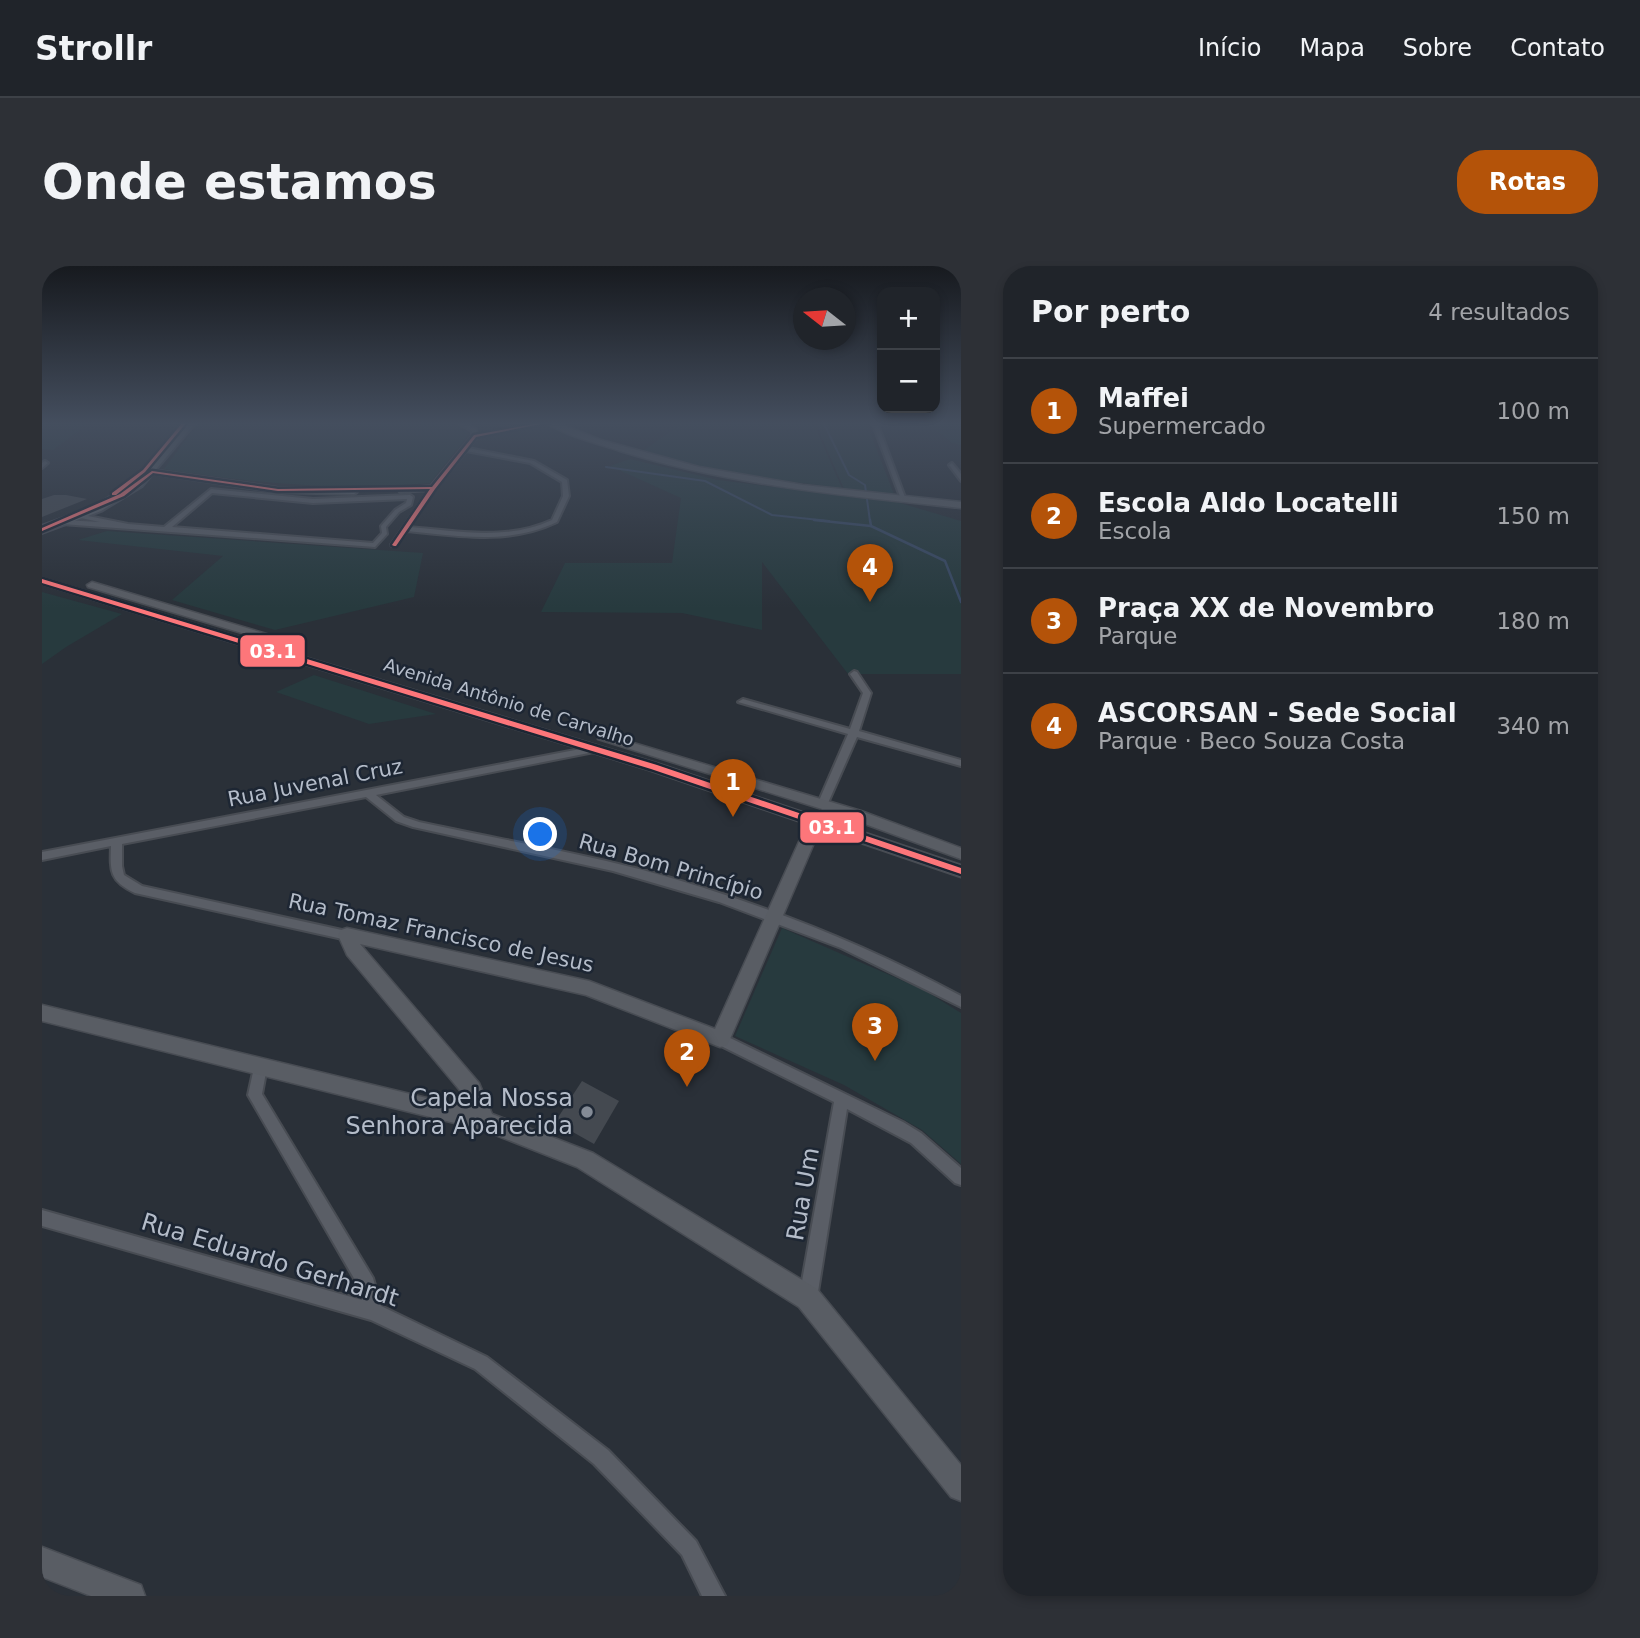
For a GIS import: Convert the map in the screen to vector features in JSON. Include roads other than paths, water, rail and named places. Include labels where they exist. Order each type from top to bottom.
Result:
[{"type":"main road","points":[[42,524],[92,505],[130,484]]},
{"type":"main road","points":[[42,530],[62,522],[81,520],[136,484]]},
{"type":"main road","points":[[792,484],[957,505]]},
{"type":"main road","name":"Avenida Antônio de Carvalho","points":[[42,571],[165,605],[820,812],[961,871]]},
{"type":"main road","name":"Avenida Antônio de Carvalho","points":[[42,581],[781,808],[853,813],[961,853]]},
{"type":"main road","points":[[142,612],[165,605]]},
{"type":"main road","points":[[155,616],[165,605]]},
{"type":"main road","points":[[720,1039],[820,812]]},
{"type":"main road","points":[[347,935],[353,950],[472,1089],[484,1121]]},
{"type":"main road","name":"Rua Tomaz Francisco de Jesus","points":[[347,935],[589,988],[720,1039]]},
{"type":"main road","points":[[42,1013],[484,1121],[585,1160],[808,1298],[961,1487]]},
{"type":"main road","points":[[42,1562],[130,1596]]},
{"type":"street","points":[[233,484],[320,492],[433,488]]},
{"type":"street","points":[[394,545],[436,484]]},
{"type":"street","points":[[405,529],[508,535],[536,530],[555,522],[566,496],[567,484]]},
{"type":"street","points":[[898,484],[904,499]]},
{"type":"street","points":[[81,520],[128,526],[166,529],[375,545],[385,533],[383,527],[396,511],[409,504],[410,497],[302,501],[211,491],[166,529]]},
{"type":"street","points":[[302,501],[310,491]]},
{"type":"street","points":[[313,501],[320,492]]},
{"type":"street","points":[[81,520],[95,519],[128,526]]},
{"type":"street","points":[[820,812],[854,732],[867,693],[854,674]]},
{"type":"street","points":[[743,702],[961,763]]},
{"type":"street","name":"Rua Juvenal Cruz","points":[[42,856],[596,749]]},
{"type":"street","name":"Rua Bom Princípio","points":[[366,792],[400,819],[417,825],[639,874],[772,916],[930,985],[961,1002]]},
{"type":"street","name":"Rua Tomaz Francisco de Jesus","points":[[117,841],[116,874],[123,883],[139,890],[347,935]]},
{"type":"street","name":"Rua Tomaz Francisco de Jesus","points":[[720,1039],[842,1098],[916,1138],[961,1178]]},
{"type":"street","points":[[260,1067],[255,1095],[367,1284],[373,1312]]},
{"type":"street","name":"Rua Um","points":[[808,1298],[842,1098]]},
{"type":"street","name":"Rua Eduardo Gerhardt","points":[[42,1218],[373,1312],[481,1363],[601,1457],[689,1548],[714,1596]]},
{"type":"waterway","points":[[711,484],[772,515],[829,521]]},
{"type":"waterway","points":[[864,484],[870,521]]},
{"type":"waterway","points":[[814,520],[871,526]]},
{"type":"waterway","points":[[870,520],[871,526]]},
{"type":"waterway","points":[[871,526],[945,561],[961,602]]},
{"type":"place","name":"ASCORSAN - Sede Social","points":[[870,602]]},
{"type":"place","name":"Maffei","points":[[733,817]]},
{"type":"place","name":"Praça XX de Novembro","points":[[875,1061]]},
{"type":"place","name":"Escola Aldo Locatelli","points":[[687,1087]]},
{"type":"place","name":"Capela Nossa Senhora Aparecida","points":[[587,1112]]}]
